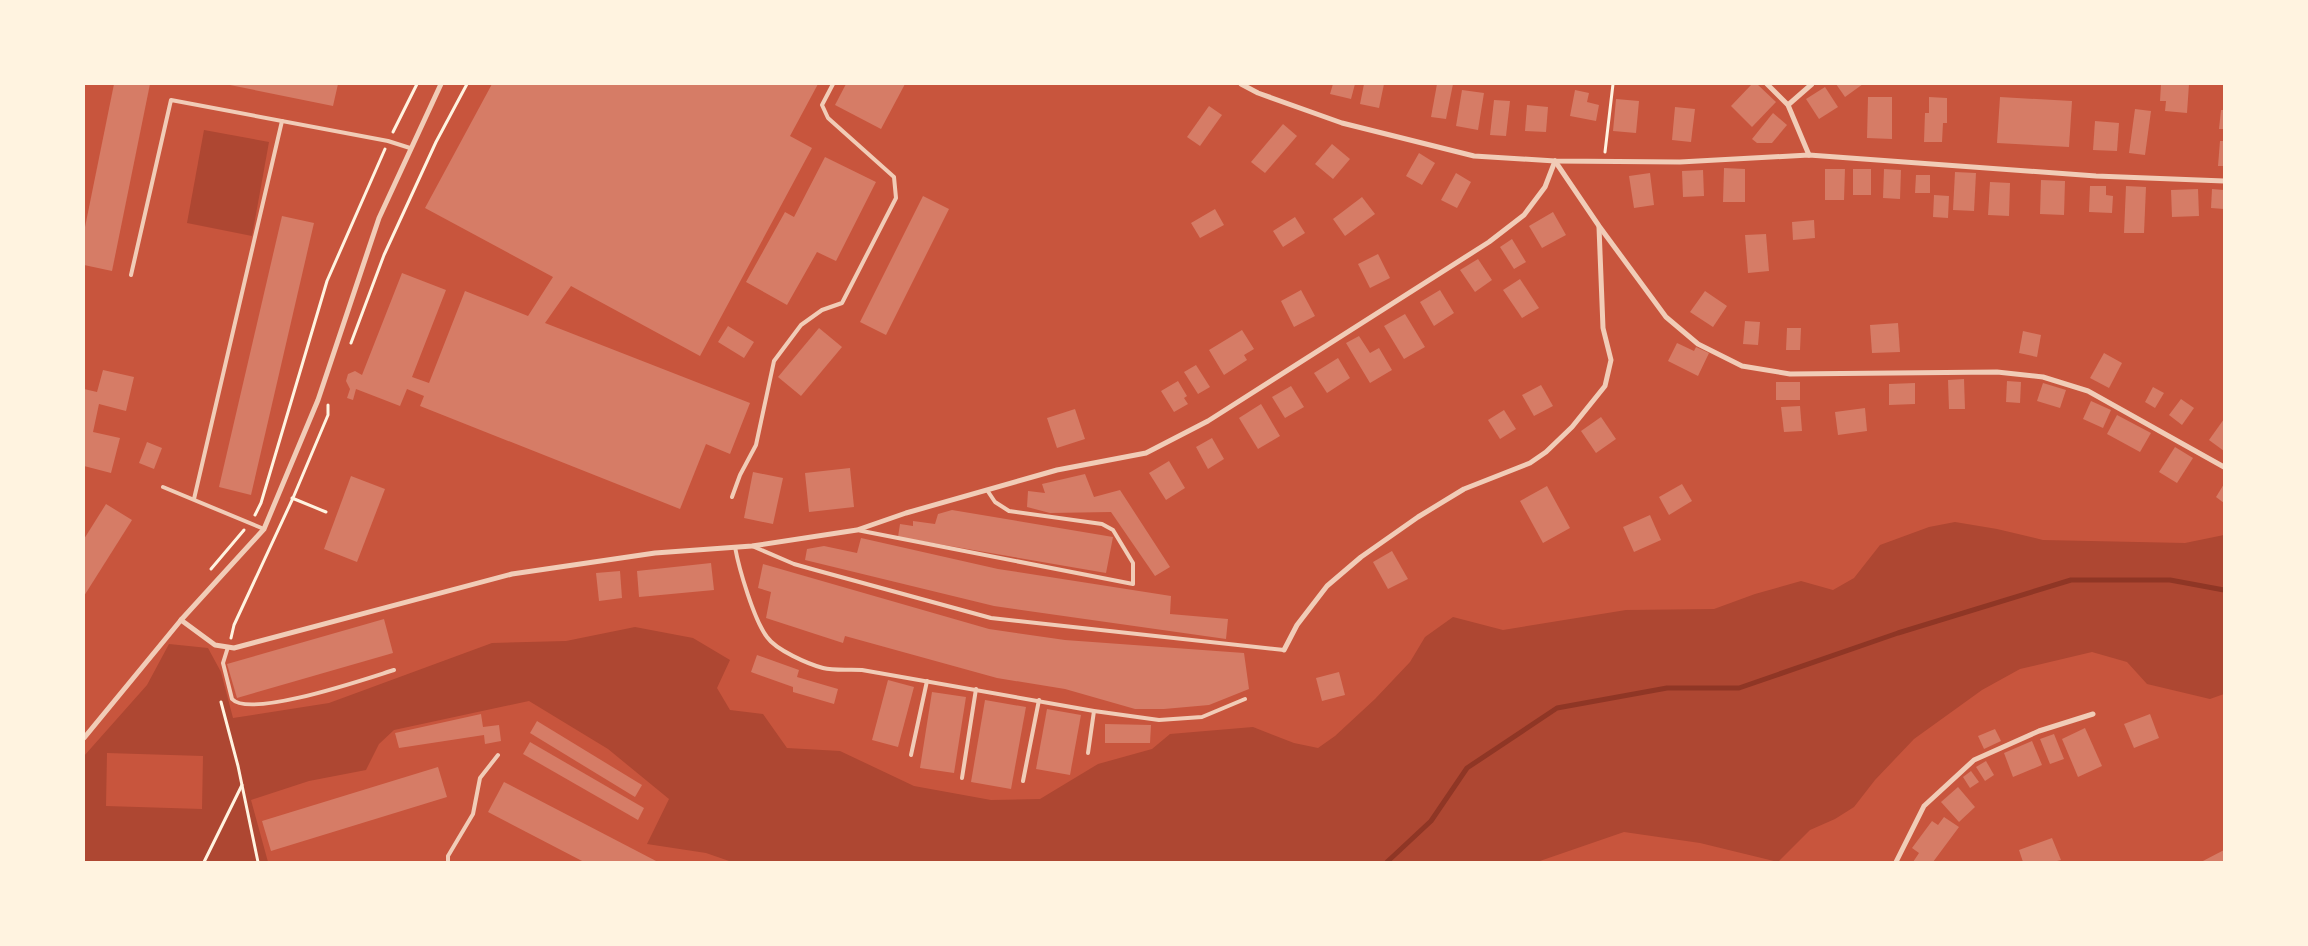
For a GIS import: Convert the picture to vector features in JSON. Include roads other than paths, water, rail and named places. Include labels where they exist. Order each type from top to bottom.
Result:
[{"type":"street","points":[[84,738],[180,620],[264,529],[318,400],[379,218],[441,84]]},
{"type":"street","points":[[1242,84],[1258,93],[1314,113],[1391,136],[1474,156],[1555,161],[1680,162],[1809,155],[2096,176],[2224,181]]},
{"type":"street","points":[[1767,84],[1788,105],[1809,155]]},
{"type":"street","points":[[1788,105],[1812,84]]},
{"type":"street","points":[[1555,161],[1599,226],[1666,317],[1698,344],[1742,366],[1790,374],[1997,372],[2043,377],[2088,391],[2224,467]]},
{"type":"street","points":[[180,620],[215,645],[234,648],[512,574],[656,553],[752,546],[857,530],[906,513],[1057,470],[1146,453],[1208,421],[1489,242],[1524,215],[1545,187],[1555,161]]},
{"type":"street","points":[[1284,650],[1297,625],[1321,593],[1361,557],[1418,517],[1464,489],[1530,463],[1546,452],[1572,427],[1605,386],[1611,360],[1603,328],[1599,226]]},
{"type":"street","points":[[1896,862],[1924,806],[1974,760],[2039,731],[2093,714]]},
{"type":"lane","points":[[732,497],[740,475],[756,445],[774,361],[801,326],[822,310],[842,303],[896,198],[894,177],[828,118],[822,105],[833,84]]},
{"type":"lane","points":[[131,275],[170,100],[388,141],[410,148]]},
{"type":"lane","points":[[194,499],[282,122]]},
{"type":"lane","points":[[163,487],[264,529]]},
{"type":"lane","points":[[857,530],[1133,584],[1133,563],[1113,530],[1102,524],[1009,511],[996,502],[987,490]]},
{"type":"lane","points":[[752,546],[802,566],[991,618],[1284,650]]},
{"type":"lane","points":[[735,547],[737,561],[753,607],[767,638],[793,656],[824,668],[862,670],[1094,711],[1159,720],[1202,717],[1245,699]]},
{"type":"lane","points":[[228,647],[223,663],[232,699],[235,702],[251,706],[320,693],[394,670]]},
{"type":"lane","points":[[911,755],[927,681]]},
{"type":"lane","points":[[962,778],[976,689]]},
{"type":"lane","points":[[1024,781],[1039,700]]},
{"type":"lane","points":[[1088,753],[1094,711]]},
{"type":"lane","points":[[448,862],[448,856],[473,814],[480,778],[498,755]]},
{"type":"waterway","points":[[1387,862],[1431,821],[1467,768],[1557,708],[1667,688],[1739,688],[1898,633],[2071,580],[2170,580],[2224,590]]}]
